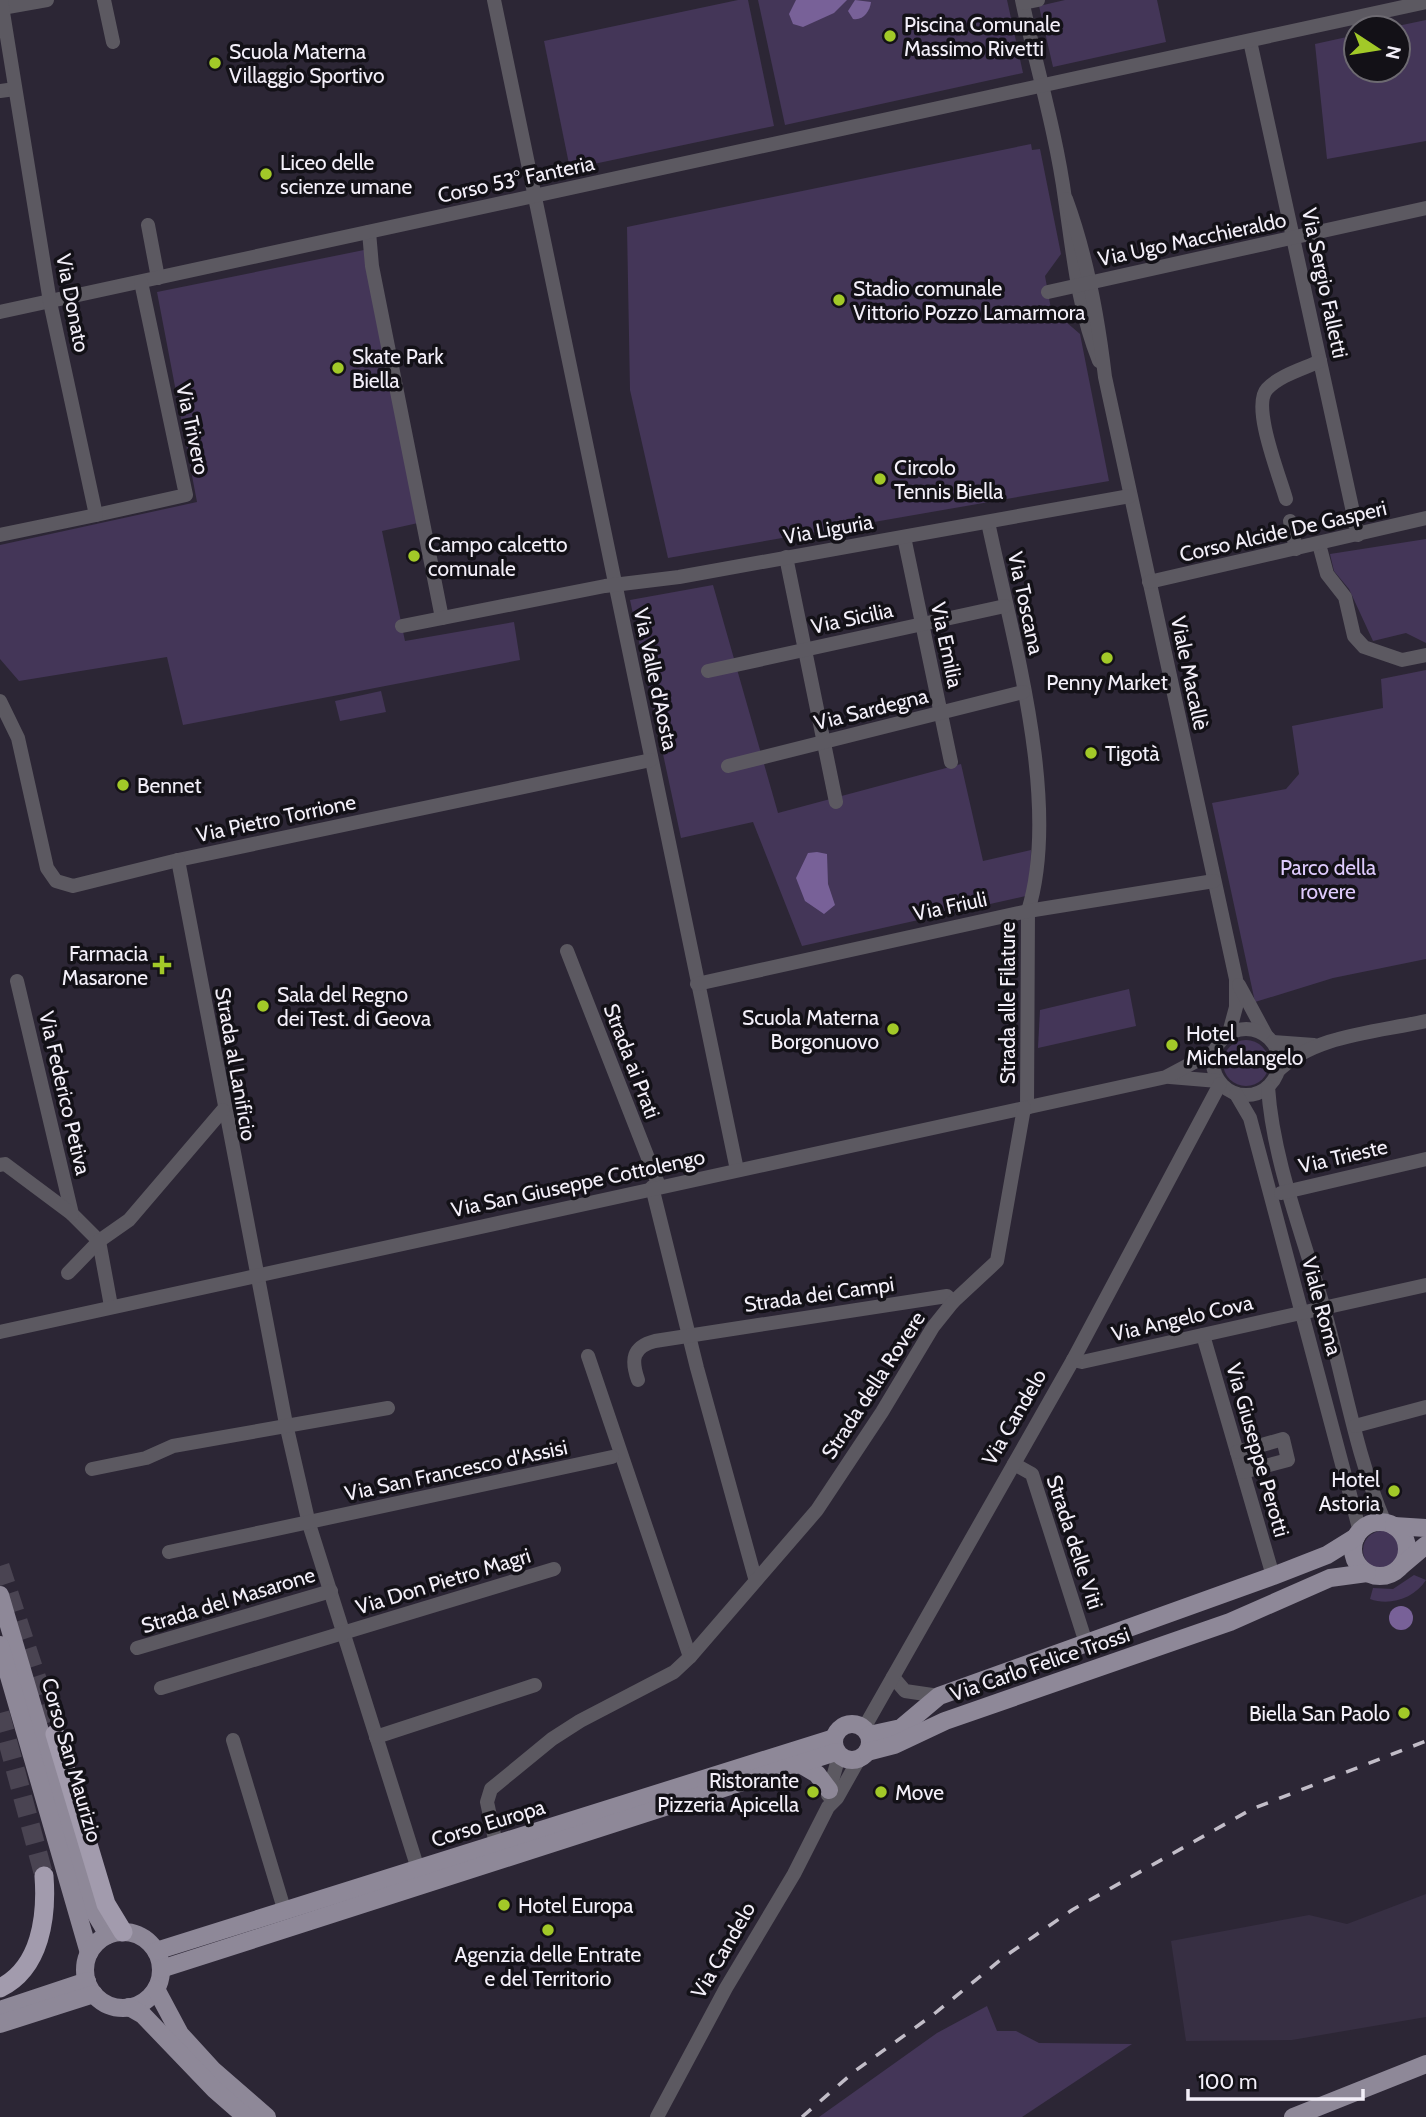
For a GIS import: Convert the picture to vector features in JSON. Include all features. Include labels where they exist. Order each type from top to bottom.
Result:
[{"type":"highway","points":[[55,1734],[115,1933]]},
{"type":"highway","points":[[0,1988],[29,1961],[43,1930],[46,1903],[44,1876]]},
{"type":"main road","points":[[1426,1528],[1371,1524],[1358,1534],[1354,1557],[1367,1573],[1384,1576],[1399,1568],[1426,1545]]},
{"type":"main road","points":[[1390,1525],[1404,1538],[1406,1546],[1404,1561],[1399,1568]]},
{"type":"main road","name":"Via Carlo Felice Trossi","points":[[865,1744],[901,1728],[939,1696],[1273,1576],[1327,1555],[1358,1534]]},
{"type":"main road","name":"Via Carlo Felice Trossi","points":[[865,1744],[894,1745],[945,1721],[1230,1622],[1330,1578],[1367,1573]]},
{"type":"main road","name":"Corso San Maurizio","points":[[0,1595],[92,1908],[115,1933]]},
{"type":"main road","name":"Corso San Maurizio","points":[[0,1645],[89,1953]]},
{"type":"main road","points":[[849,1724],[865,1744],[849,1760],[836,1748],[839,1728],[849,1724]]},
{"type":"main road","name":"Corso Europa","points":[[156,1951],[496,1844],[836,1748]]},
{"type":"main road","name":"Corso Europa","points":[[161,1969],[800,1764],[836,1748]]},
{"type":"main road","points":[[800,1764],[817,1774],[828,1798]]},
{"type":"main road","points":[[115,1933],[142,1937],[156,1951],[161,1969],[156,1989],[140,2004],[116,2007],[91,1987],[89,1953],[115,1933]]},
{"type":"main road","points":[[0,2010],[91,1987]]},
{"type":"main road","points":[[0,2024],[91,1987]]},
{"type":"main road","points":[[156,1989],[180,2034],[213,2070],[267,2117]]},
{"type":"main road","points":[[129,2007],[143,2015],[215,2090],[246,2117]]},
{"type":"main road","points":[[1293,2117],[1426,2064]]},
{"type":"street","points":[[1,4],[47,0]]},
{"type":"street","points":[[104,0],[113,42]]},
{"type":"street","name":"Via Valle d'Aosta","points":[[494,0],[737,1170]]},
{"type":"street","points":[[1022,2],[1038,0]]},
{"type":"street","name":"Viale Macallè","points":[[1022,2],[1066,199],[1078,232],[1084,284],[1236,979],[1254,1019],[1270,1039]]},
{"type":"street","name":"Corso 53° Fanteria","points":[[0,312],[1426,2]]},
{"type":"street","name":"Via Donato","points":[[1,4],[50,302],[96,515]]},
{"type":"street","name":"Via Sergio Falletti","points":[[1250,41],[1358,535]]},
{"type":"street","points":[[0,91],[15,89]]},
{"type":"street","name":"Via Ugo Macchieraldo","points":[[1084,284],[1426,208]]},
{"type":"street","points":[[148,225],[158,278]]},
{"type":"street","points":[[369,232],[372,266],[442,618]]},
{"type":"street","name":"Via Trivero","points":[[96,515],[186,495],[141,282]]},
{"type":"street","points":[[1048,292],[1084,284]]},
{"type":"street","points":[[1286,499],[1260,407],[1265,391],[1278,380],[1320,361]]},
{"type":"street","name":"Via Liguria","points":[[402,626],[1130,496]]},
{"type":"street","points":[[0,535],[96,515]]},
{"type":"street","name":"Corso Alcide De Gasperi","points":[[1149,582],[1426,518]]},
{"type":"street","points":[[1290,521],[1296,549]]},
{"type":"street","name":"Via Toscana","points":[[988,522],[1023,692]]},
{"type":"street","name":"Via Emilia","points":[[904,537],[920,625],[951,762]]},
{"type":"street","points":[[1319,544],[1327,574],[1345,597],[1354,636],[1364,647],[1402,660],[1426,655]]},
{"type":"street","points":[[786,557],[835,802]]},
{"type":"street","name":"Via Sicilia","points":[[709,671],[1005,606]]},
{"type":"street","name":"Strada alle Filature","points":[[1023,692],[1038,798],[1035,886],[1028,911],[1026,1108]]},
{"type":"street","name":"Via Sardegna","points":[[728,766],[1023,692]]},
{"type":"street","name":"Via Pietro Torrione","points":[[0,701],[18,738],[47,868],[56,881],[73,886],[178,860],[651,760]]},
{"type":"street","name":"Strada al Lanificio","points":[[178,860],[255,1275]]},
{"type":"street","name":"Via Friuli","points":[[697,984],[1028,911],[1214,881]]},
{"type":"street","name":"Strada ai Prati","points":[[567,951],[655,1187]]},
{"type":"street","name":"Viale Macallè","points":[[1229,1033],[1236,1007],[1236,979]]},
{"type":"street","name":"Via Federico Petiva","points":[[17,981],[72,1214]]},
{"type":"street","points":[[1319,1045],[1270,1039],[1248,1028],[1229,1033],[1213,1052],[1213,1072],[1226,1088],[1248,1096],[1268,1087],[1291,1058],[1319,1045],[1426,1021]]},
{"type":"street","points":[[1270,1039],[1278,1052],[1278,1072]]},
{"type":"street","name":"Via San Giuseppe Cottolengo","points":[[0,1332],[1166,1077],[1213,1052]]},
{"type":"street","name":"Via San Giuseppe Cottolengo","points":[[1166,1077],[1226,1088]]},
{"type":"street","name":"Viale Roma","points":[[1268,1087],[1271,1124],[1324,1308],[1371,1489],[1390,1525]]},
{"type":"street","name":"Via Candelo","points":[[828,1798],[837,1798],[865,1744],[893,1677],[1073,1360],[1200,1126],[1226,1088]]},
{"type":"street","name":"Viale Roma","points":[[1226,1088],[1250,1118],[1358,1534]]},
{"type":"street","name":"Strada della Rovere","points":[[496,1844],[486,1802],[491,1789],[561,1733],[674,1672],[690,1657],[755,1578],[817,1510],[882,1412],[933,1327],[954,1302],[997,1261],[1026,1108]]},
{"type":"street","points":[[68,1273],[99,1241],[129,1220],[223,1110]]},
{"type":"street","name":"Via Trieste","points":[[1270,1195],[1426,1159]]},
{"type":"street","name":"Via Federico Petiva","points":[[0,1165],[5,1164],[72,1214],[99,1241]]},
{"type":"street","points":[[655,1187],[688,1334],[755,1578]]},
{"type":"street","points":[[99,1241],[111,1306]]},
{"type":"street","name":"Strada del Masarone","points":[[255,1275],[309,1524],[418,1869]]},
{"type":"street","name":"Via Angelo Cova","points":[[1073,1360],[1082,1362],[1426,1285]]},
{"type":"street","name":"Strada dei Campi","points":[[638,1380],[633,1365],[634,1354],[640,1345],[688,1334],[947,1296],[954,1302]]},
{"type":"street","name":"Via Giuseppe Perotti","points":[[1203,1335],[1273,1576]]},
{"type":"street","points":[[588,1356],[690,1657]]},
{"type":"street","points":[[92,1469],[146,1458],[173,1446],[286,1424],[328,1421],[388,1408]]},
{"type":"street","points":[[1355,1426],[1426,1408]]},
{"type":"street","points":[[1237,1452],[1283,1439],[1289,1460],[1243,1472]]},
{"type":"street","name":"Via San Francesco d'Assisi","points":[[309,1524],[612,1457]]},
{"type":"street","name":"Strada delle Viti","points":[[1014,1464],[1032,1474],[1086,1643]]},
{"type":"street","points":[[169,1552],[309,1524]]},
{"type":"street","name":"Via Don Pietro Magri","points":[[343,1633],[554,1569]]},
{"type":"street","name":"Strada del Masarone","points":[[137,1648],[331,1591]]},
{"type":"street","points":[[161,1688],[343,1633]]},
{"type":"street","name":"Via Carlo Felice Trossi","points":[[893,1677],[905,1691],[939,1696]]},
{"type":"street","points":[[376,1737],[535,1685]]},
{"type":"street","points":[[233,1740],[285,1912]]},
{"type":"street","name":"Via Candelo","points":[[657,2117],[722,1996],[794,1874],[828,1798],[836,1748]]},
{"type":"shaded area","points":[[796,0],[847,0],[834,13],[803,27],[793,24],[789,14]]},
{"type":"shaded area","points":[[855,0],[871,2],[865,15],[853,19],[848,11]]},
{"type":"shaded area","points":[[808,853],[827,854],[828,884],[835,905],[824,914],[805,901],[796,878]]},
{"type":"shaded area","points":[[1401,1606],[1412,1613],[1413,1618],[1406,1629],[1401,1630],[1390,1623],[1389,1618],[1396,1607]]},
{"type":"shaded area","points":[[1426,1894],[1426,2017],[1292,2040],[1186,2041],[1171,1941],[1309,1915],[1347,1924]]},
{"type":"green space","points":[[748,0],[774,126],[570,169],[544,41]]},
{"type":"green space","name":"Piscina Comunale Massimo Rivetti","points":[[758,0],[1007,0],[1023,73],[785,125]]},
{"type":"green space","points":[[1065,0],[1157,0],[1166,42],[1053,67],[1039,6]]},
{"type":"green space","points":[[1426,20],[1426,141],[1327,159],[1315,44],[1342,38],[1342,84],[1412,84],[1412,23]]},
{"type":"green space","name":"Stadio comunale Vittorio Pozzo Lamarmora","points":[[1031,144],[1032,150],[1040,149],[1061,254],[1045,276],[1051,309],[1080,334],[1109,481],[668,558],[630,390],[627,227]]},
{"type":"green space","points":[[364,250],[418,523],[382,531],[405,641],[514,622],[520,660],[183,725],[167,657],[19,681],[0,659],[0,545],[197,502],[157,292]]},
{"type":"green space","points":[[1426,539],[1426,643],[1406,633],[1373,641],[1349,589],[1334,571],[1330,554]]},
{"type":"green space","points":[[713,585],[778,813],[961,764],[983,861],[1031,850],[1030,895],[802,946],[753,822],[681,838],[630,600]]},
{"type":"green space","name":"Parco della rovere","points":[[1426,670],[1426,959],[1333,978],[1255,1002],[1212,803],[1286,789],[1299,774],[1292,726],[1383,708],[1381,679]]},
{"type":"green space","points":[[381,691],[386,712],[340,721],[335,701]]},
{"type":"green space","points":[[1129,989],[1136,1026],[1038,1048],[1040,1010]]},
{"type":"green space","points":[[1246,1040],[1262,1047],[1269,1063],[1262,1079],[1246,1086],[1230,1079],[1223,1063],[1230,1047]]},
{"type":"green space","points":[[1382,1531],[1395,1537],[1401,1550],[1395,1563],[1382,1569],[1369,1563],[1363,1550],[1369,1537]]},
{"type":"green space","points":[[1414,1575],[1426,1580],[1408,1596],[1385,1602],[1370,1599],[1373,1588],[1393,1589]]},
{"type":"green space","points":[[987,2006],[997,2031],[1016,2031],[1039,2043],[1132,2044],[1022,2117],[819,2117],[937,2033]]},
{"type":"tunnel","points":[[0,1566],[55,1734]]},
{"type":"tunnel","points":[[0,1713],[44,1876]]},
{"type":"railway","points":[[802,2117],[855,2071],[934,2014],[1004,1957],[1072,1910],[1252,1809],[1426,1741]]},
{"type":"place","name":"Piscina Comunale Massimo Rivetti","points":[[890,36]]},
{"type":"place","name":"Scuola Materna Villaggio Sportivo","points":[[215,63]]},
{"type":"place","name":"Liceo delle scienze umane","points":[[266,174]]},
{"type":"place","name":"Stadio comunale Vittorio Pozzo Lamarmora","points":[[839,300]]},
{"type":"place","name":"Skate Park Biella","points":[[338,368]]},
{"type":"place","name":"Circolo Tennis Biella","points":[[880,479]]},
{"type":"place","name":"Campo calcetto comunale","points":[[414,556]]},
{"type":"place","name":"Penny Market","points":[[1107,658]]},
{"type":"place","name":"Tigotà","points":[[1091,753]]},
{"type":"place","name":"Bennet","points":[[123,785]]},
{"type":"place","name":"Farmacia Masarone","points":[[162,965]]},
{"type":"place","name":"Sala del Regno dei Test. di Geova","points":[[263,1006]]},
{"type":"place","name":"Scuola Materna Borgonuovo","points":[[893,1029]]},
{"type":"place","name":"Hotel Michelangelo","points":[[1172,1045]]},
{"type":"place","name":"Hotel Astoria","points":[[1394,1491]]},
{"type":"place","name":"Biella San Paolo","points":[[1404,1713]]},
{"type":"place","name":"Ristorante Pizzeria Apicella","points":[[813,1792]]},
{"type":"place","name":"Move","points":[[881,1792]]},
{"type":"place","name":"Hotel Europa","points":[[504,1905]]},
{"type":"place","name":"Agenzia delle Entrate e del Territorio","points":[[548,1930]]}]
